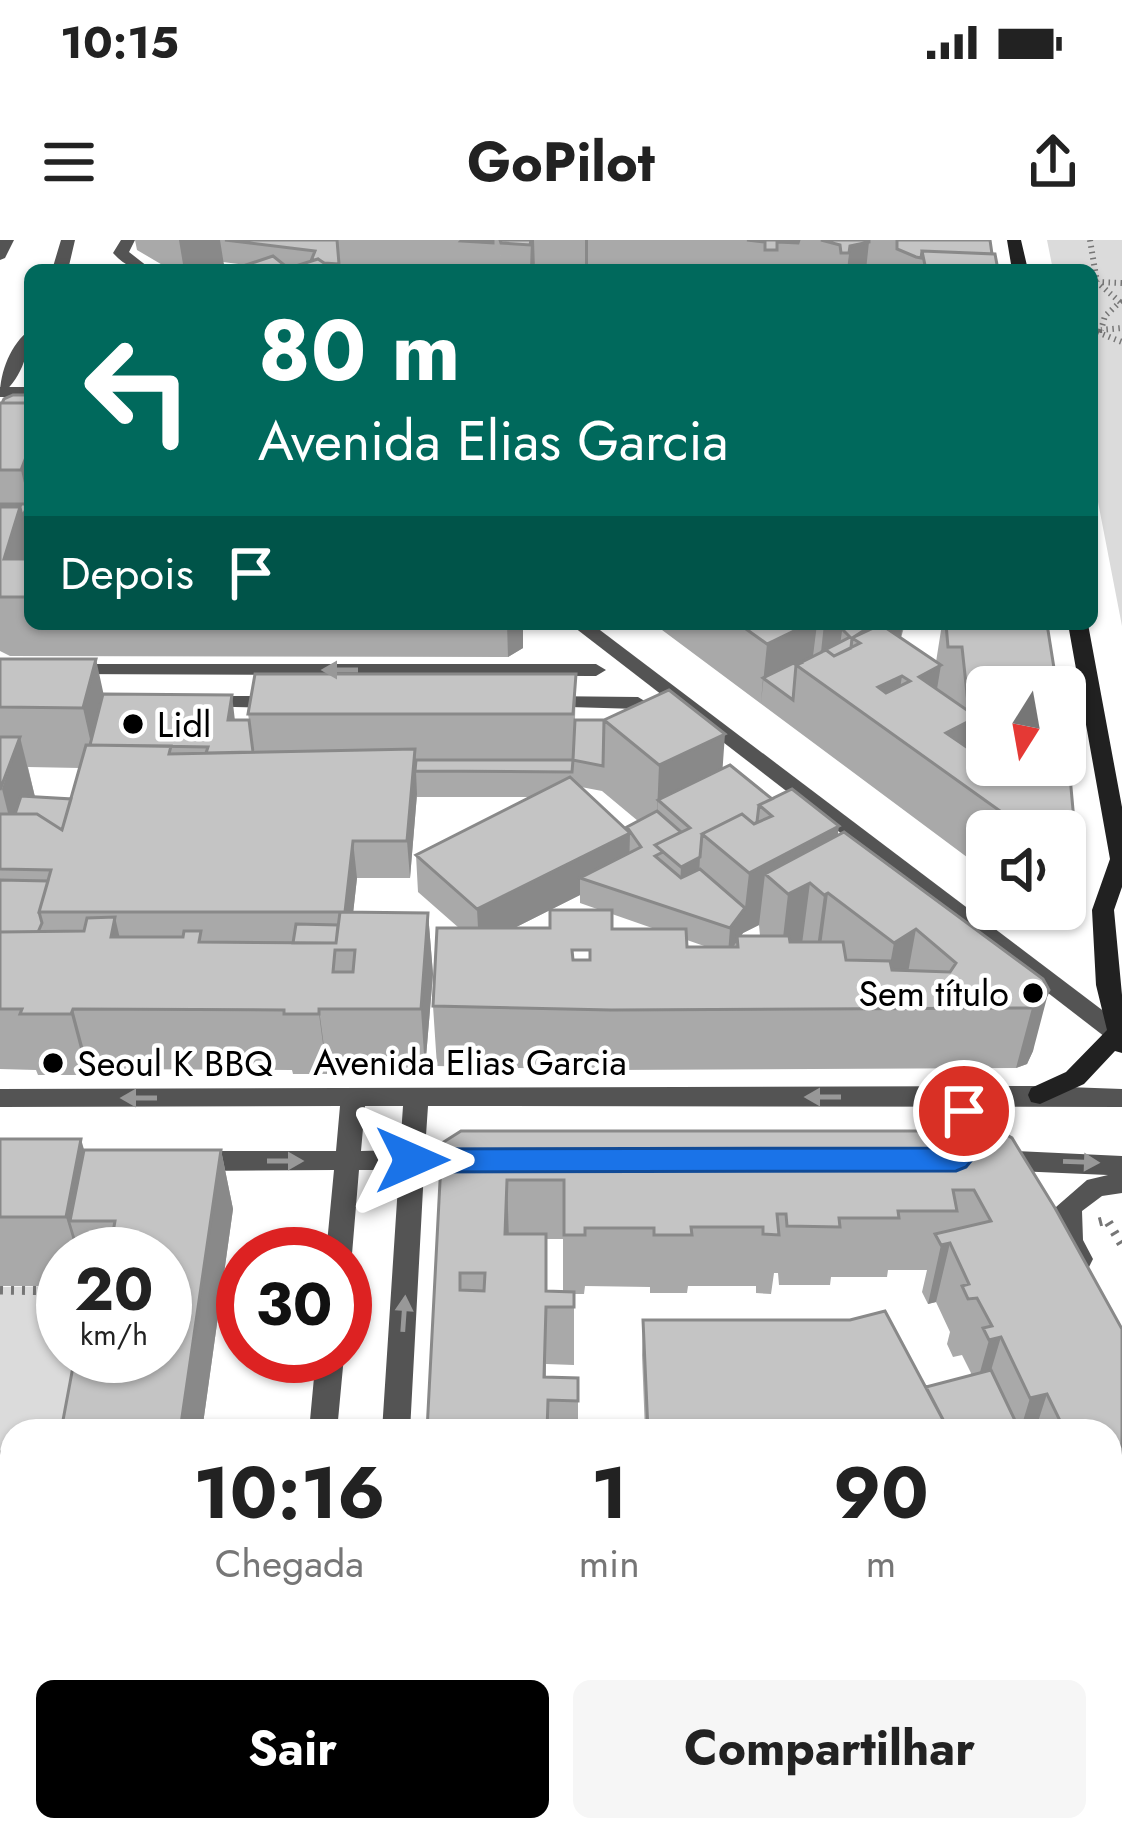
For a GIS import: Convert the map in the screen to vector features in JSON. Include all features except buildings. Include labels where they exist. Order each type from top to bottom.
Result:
[{"type":"main road","points":[[1040,1095],[1075,1078],[1120,1039],[1108,985],[1103,910],[1121,862],[1079,630]]},
{"type":"street","points":[[0,256],[7,240]]},
{"type":"street","points":[[128,240],[121,253],[136,264]]},
{"type":"street","points":[[998,255],[1017,255]]},
{"type":"street","points":[[0,391],[24,346]]},
{"type":"street","points":[[588,630],[1120,1039]]},
{"type":"street","points":[[46,670],[596,670]]},
{"type":"street","points":[[457,670],[470,678],[470,691]]},
{"type":"street","points":[[183,702],[297,702]]},
{"type":"street","points":[[525,702],[638,703]]},
{"type":"street","name":"Avenida Elias Garcia","points":[[0,1098],[1040,1095],[1122,1099]]},
{"type":"street","points":[[341,1227],[353,1097]]},
{"type":"street","points":[[940,1097],[964,1111],[974,1123],[976,1138],[944,1160],[1122,1166]]},
{"type":"street","points":[[397,1419],[416,1098]]},
{"type":"street","points":[[174,1161],[507,1160]]},
{"type":"street","points":[[1091,1279],[1070,1241],[1069,1207],[1096,1187],[1122,1184]]},
{"type":"street","points":[[324,1419],[327,1383]]},
{"type":"path","points":[[1098,283],[1120,302],[1105,316],[1101,330]]},
{"type":"path","points":[[1101,330],[1122,328]]},
{"type":"path","points":[[1101,330],[1122,342]]},
{"type":"path","points":[[1114,1232],[1122,1245]]},
{"type":"path","points":[[1,1288],[36,1290]]},
{"type":"shaded area","points":[[1047,240],[1122,240],[1122,626],[1098,502],[1098,264],[1052,264]]},
{"type":"shaded area","points":[[36,1286],[36,1383],[99,1383],[92,1419],[0,1419],[0,1287]]},
{"type":"place","name":"Lidl","points":[[133,724]]},
{"type":"place","name":"Sem título","points":[[1033,993]]},
{"type":"place","name":"Seoul K BBQ","points":[[53,1063]]},
{"type":"route","points":[[412,1160],[956,1160],[976,1138],[974,1123],[964,1111]]}]
